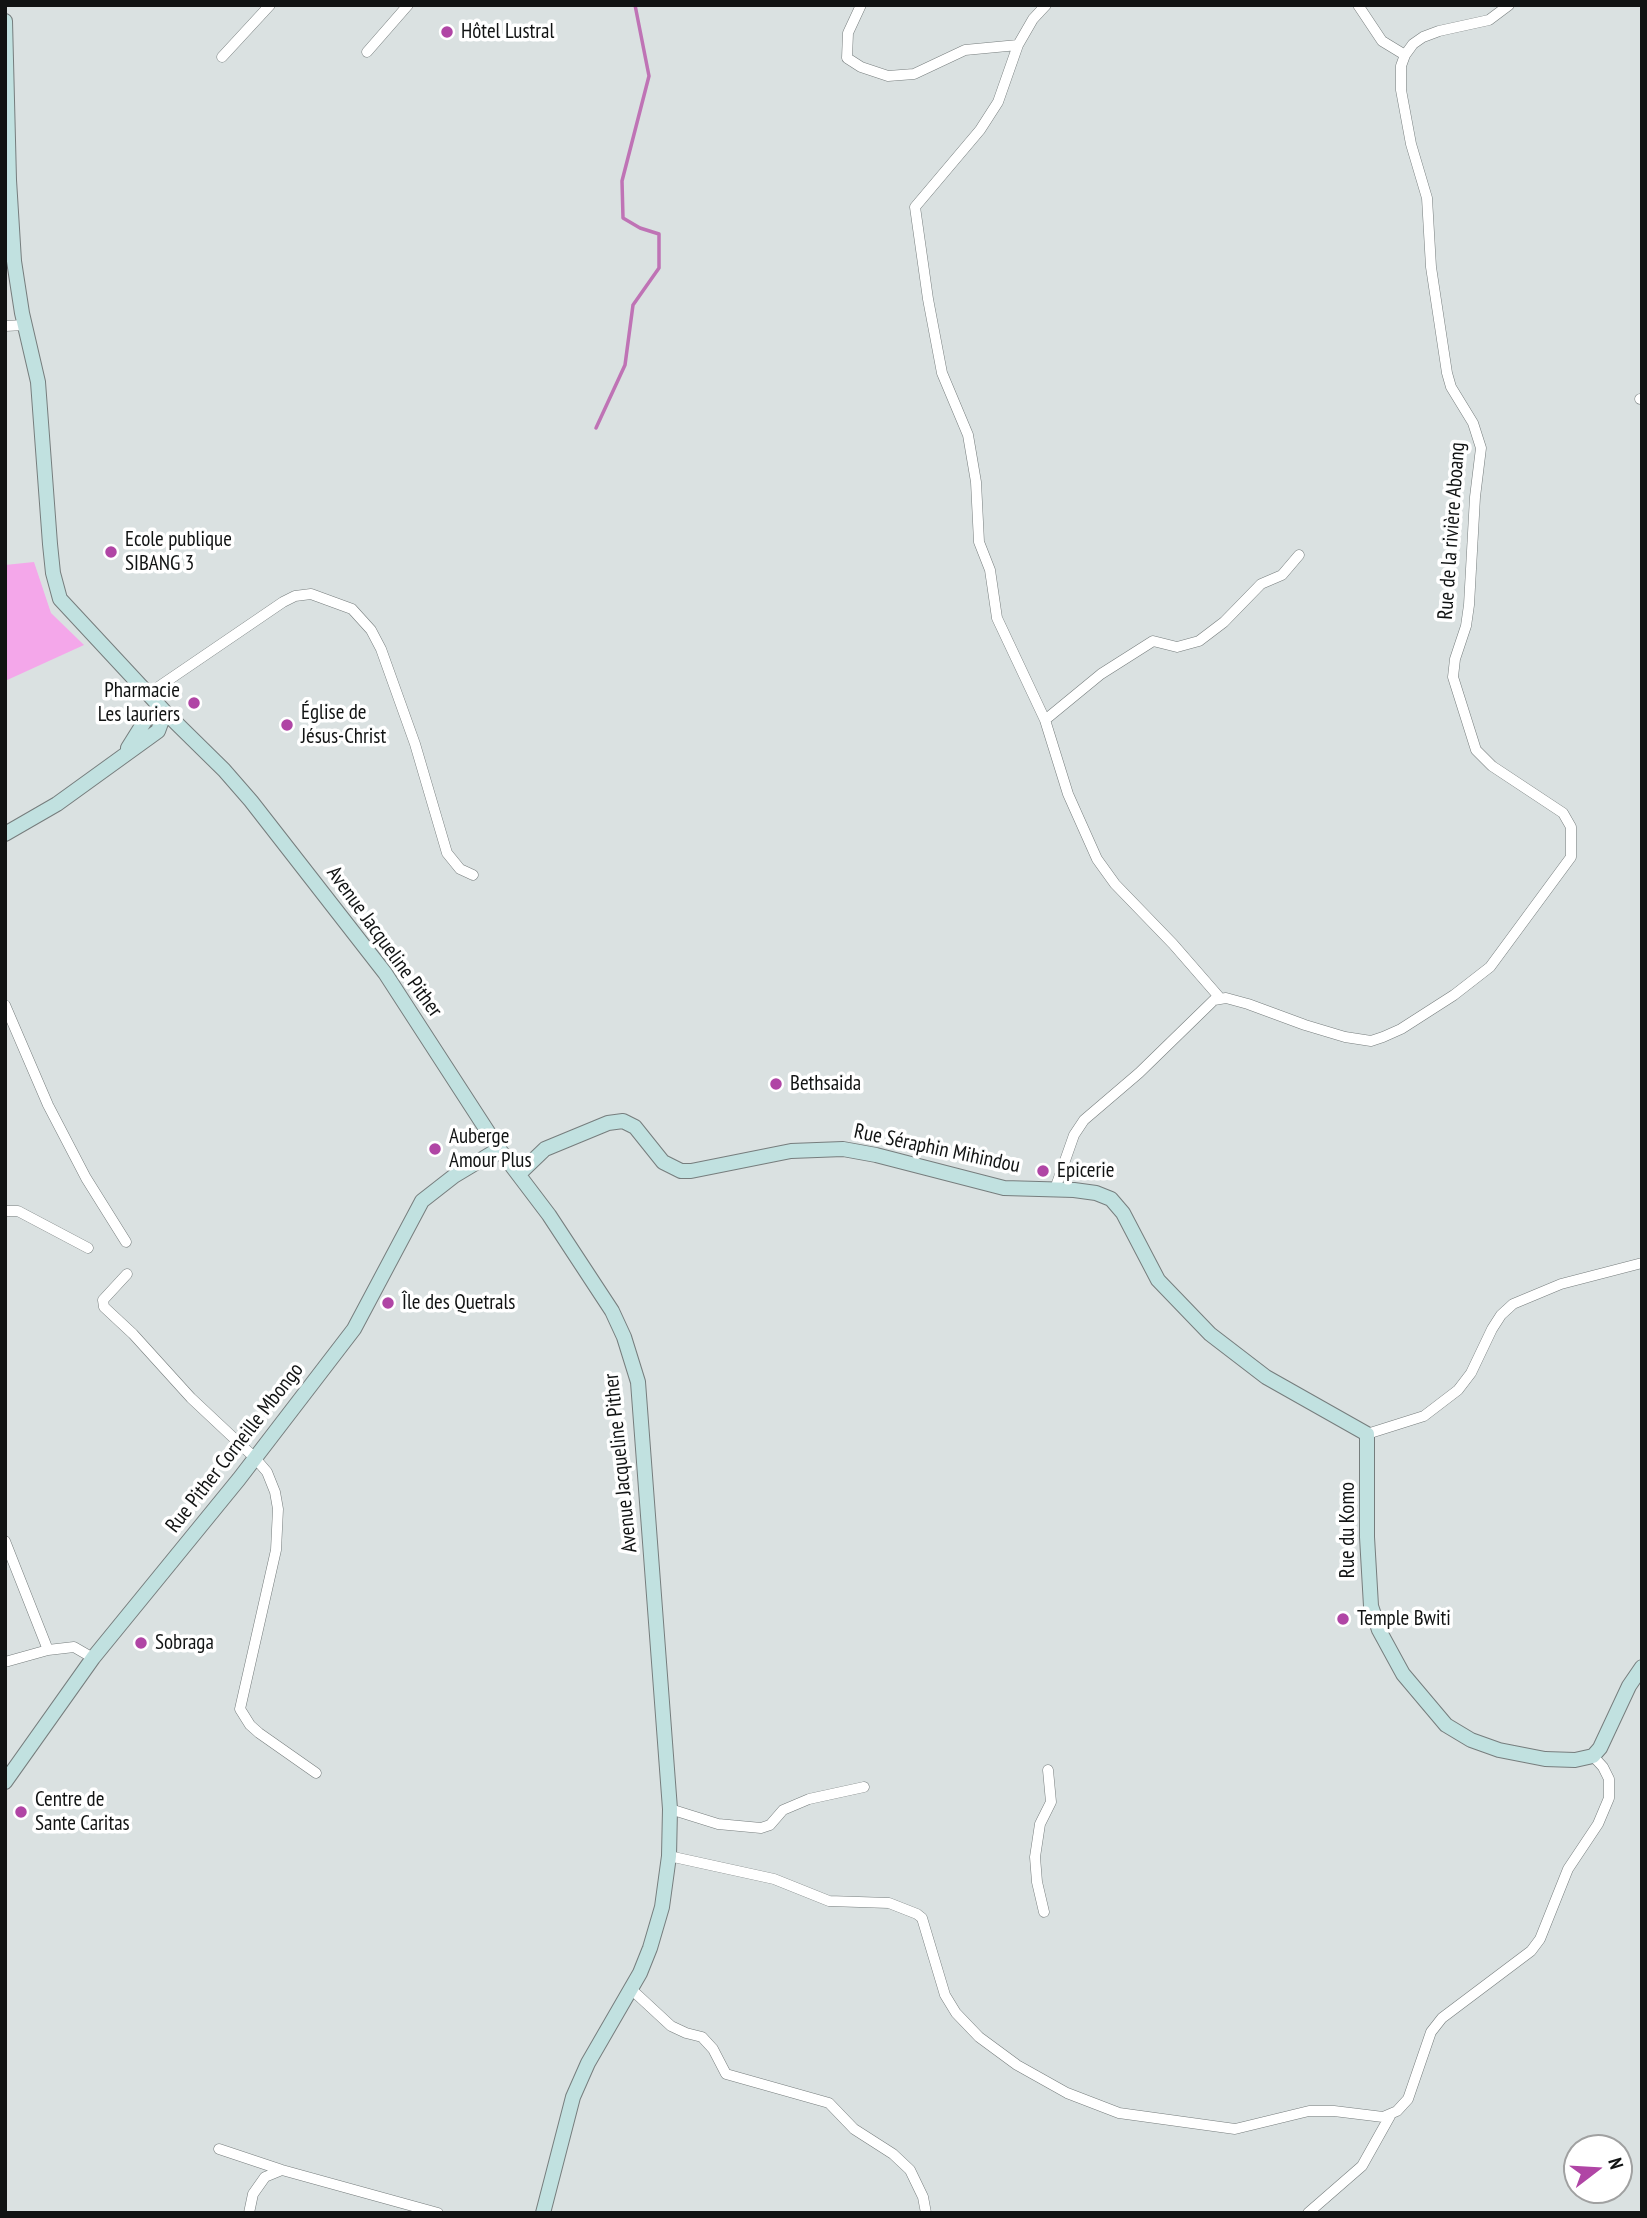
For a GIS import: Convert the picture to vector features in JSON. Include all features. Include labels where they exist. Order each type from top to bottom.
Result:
[{"type":"street","points":[[222,57],[270,5]]},
{"type":"street","points":[[367,52],[408,5]]},
{"type":"street","points":[[861,5],[848,33],[847,58],[860,67],[888,76],[914,74],[965,50],[1018,45]]},
{"type":"street","points":[[1046,5],[1033,19],[1018,45],[998,102],[980,130],[915,207],[916,225],[942,373],[968,435],[975,482],[979,542],[990,570],[997,618],[1045,720],[1068,794],[1097,859],[1115,884],[1220,998],[1207,1006],[1139,1073],[1084,1120],[1074,1135],[1055,1189]]},
{"type":"street","points":[[1358,5],[1382,41],[1405,55],[1413,44],[1423,37],[1489,20],[1509,5]]},
{"type":"street","name":"Avenue Jacqueline Pither","points":[[5,21],[11,231],[16,284],[38,382],[48,529],[58,592],[67,608],[251,801],[357,936],[413,1014],[499,1149],[574,1252],[612,1311],[624,1337],[638,1382],[670,1809],[669,1856],[662,1907],[646,1960],[588,2063],[573,2097],[543,2213]]},
{"type":"street","name":"Rue de la rivière Aboang","points":[[1220,998],[1248,1004],[1345,1037],[1371,1041],[1382,1037],[1401,1029],[1454,995],[1490,967],[1571,857],[1570,827],[1563,813],[1492,766],[1476,750],[1454,677],[1455,659],[1466,626],[1469,606],[1475,497],[1481,448],[1473,423],[1451,387],[1447,373],[1431,267],[1427,198],[1411,144],[1401,90],[1401,66],[1405,55]]},
{"type":"street","points":[[5,326],[24,325]]},
{"type":"street","points":[[1045,720],[1101,674],[1153,641],[1177,647],[1199,641],[1224,622],[1261,584],[1282,575],[1299,555]]},
{"type":"street","points":[[148,694],[282,602],[295,596],[311,594],[352,609],[371,630],[382,649],[415,744],[447,853],[460,869],[473,875]]},
{"type":"street","points":[[134,679],[143,707],[141,736]]},
{"type":"street","points":[[5,834],[68,796],[141,736],[148,716],[159,711],[165,712]]},
{"type":"street","points":[[141,736],[173,733],[195,740]]},
{"type":"street","points":[[5,1005],[48,1104],[86,1178],[126,1242]]},
{"type":"street","name":"Rue Séraphin Mihindou","points":[[519,1174],[545,1149],[608,1123],[622,1121],[635,1127],[663,1161],[681,1171],[791,1151],[834,1149],[876,1155],[1004,1188],[1097,1193],[1111,1199],[1123,1213],[1158,1280],[1210,1334],[1266,1377],[1367,1433]]},
{"type":"street","name":"Rue Pither Corneille Mbongo","points":[[5,1782],[93,1658],[255,1458],[359,1322],[422,1201],[454,1176],[499,1149]]},
{"type":"street","points":[[5,1211],[18,1211],[88,1248]]},
{"type":"street","points":[[1367,1433],[1424,1416],[1458,1390],[1471,1373],[1492,1329],[1501,1315],[1513,1304],[1561,1284],[1642,1263]]},
{"type":"street","points":[[127,1274],[103,1300],[104,1307],[133,1334],[191,1398],[255,1458],[267,1472],[275,1492],[278,1509],[276,1550],[240,1709],[259,1733],[316,1773]]},
{"type":"street","name":"Rue du Komo","points":[[1367,1433],[1369,1596],[1379,1630],[1404,1674],[1446,1725],[1471,1740],[1499,1750],[1545,1759],[1575,1760],[1593,1756]]},
{"type":"street","points":[[5,1541],[48,1650]]},
{"type":"street","points":[[5,1662],[48,1650],[74,1647],[93,1658]]},
{"type":"street","points":[[1308,2213],[1363,2166],[1390,2116],[1408,2099],[1431,2032],[1442,2018],[1531,1951],[1540,1939],[1568,1869],[1598,1824],[1609,1798],[1609,1779],[1593,1756],[1600,1748],[1629,1686],[1642,1667]]},
{"type":"street","points":[[1044,1912],[1035,1857],[1040,1824],[1051,1802],[1048,1770]]},
{"type":"street","points":[[670,1809],[718,1824],[761,1828],[770,1825],[783,1810],[809,1799],[864,1787]]},
{"type":"street","points":[[669,1856],[774,1879],[829,1901],[889,1903],[917,1914],[922,1918],[945,1995],[956,2013],[979,2037],[1017,2065],[1067,2093],[1119,2113],[1235,2129],[1309,2112],[1334,2111],[1390,2116]]},
{"type":"street","points":[[631,1989],[671,2026],[702,2037],[713,2049],[726,2074],[829,2103],[854,2129],[904,2163],[916,2181],[926,2213]]},
{"type":"street","points":[[219,2149],[282,2170],[438,2213]]},
{"type":"street","points":[[249,2213],[253,2194],[265,2177],[282,2170]]},
{"type":"shaded area","points":[[34,562],[51,613],[84,645],[5,681],[5,565]]},
{"type":"waterway","points":[[596,428],[625,365],[633,305],[659,268],[659,234],[640,228],[623,218],[622,181],[649,76],[635,5]]},
{"type":"place","name":"Hôtel Lustral","points":[[447,32]]},
{"type":"place","name":"Ecole publique SIBANG 3","points":[[111,552]]},
{"type":"place","name":"Pharmacie Les lauriers","points":[[194,703]]},
{"type":"place","name":"Église de Jésus-Christ","points":[[287,725]]},
{"type":"place","name":"Bethsaida","points":[[776,1084]]},
{"type":"place","name":"Auberge Amour Plus","points":[[435,1149]]},
{"type":"place","name":"Epicerie","points":[[1043,1171]]},
{"type":"place","name":"Île des Quetrals","points":[[388,1303]]},
{"type":"place","name":"Temple Bwiti","points":[[1343,1619]]},
{"type":"place","name":"Sobraga","points":[[141,1643]]},
{"type":"place","name":"Centre de Sante Caritas","points":[[21,1812]]}]
